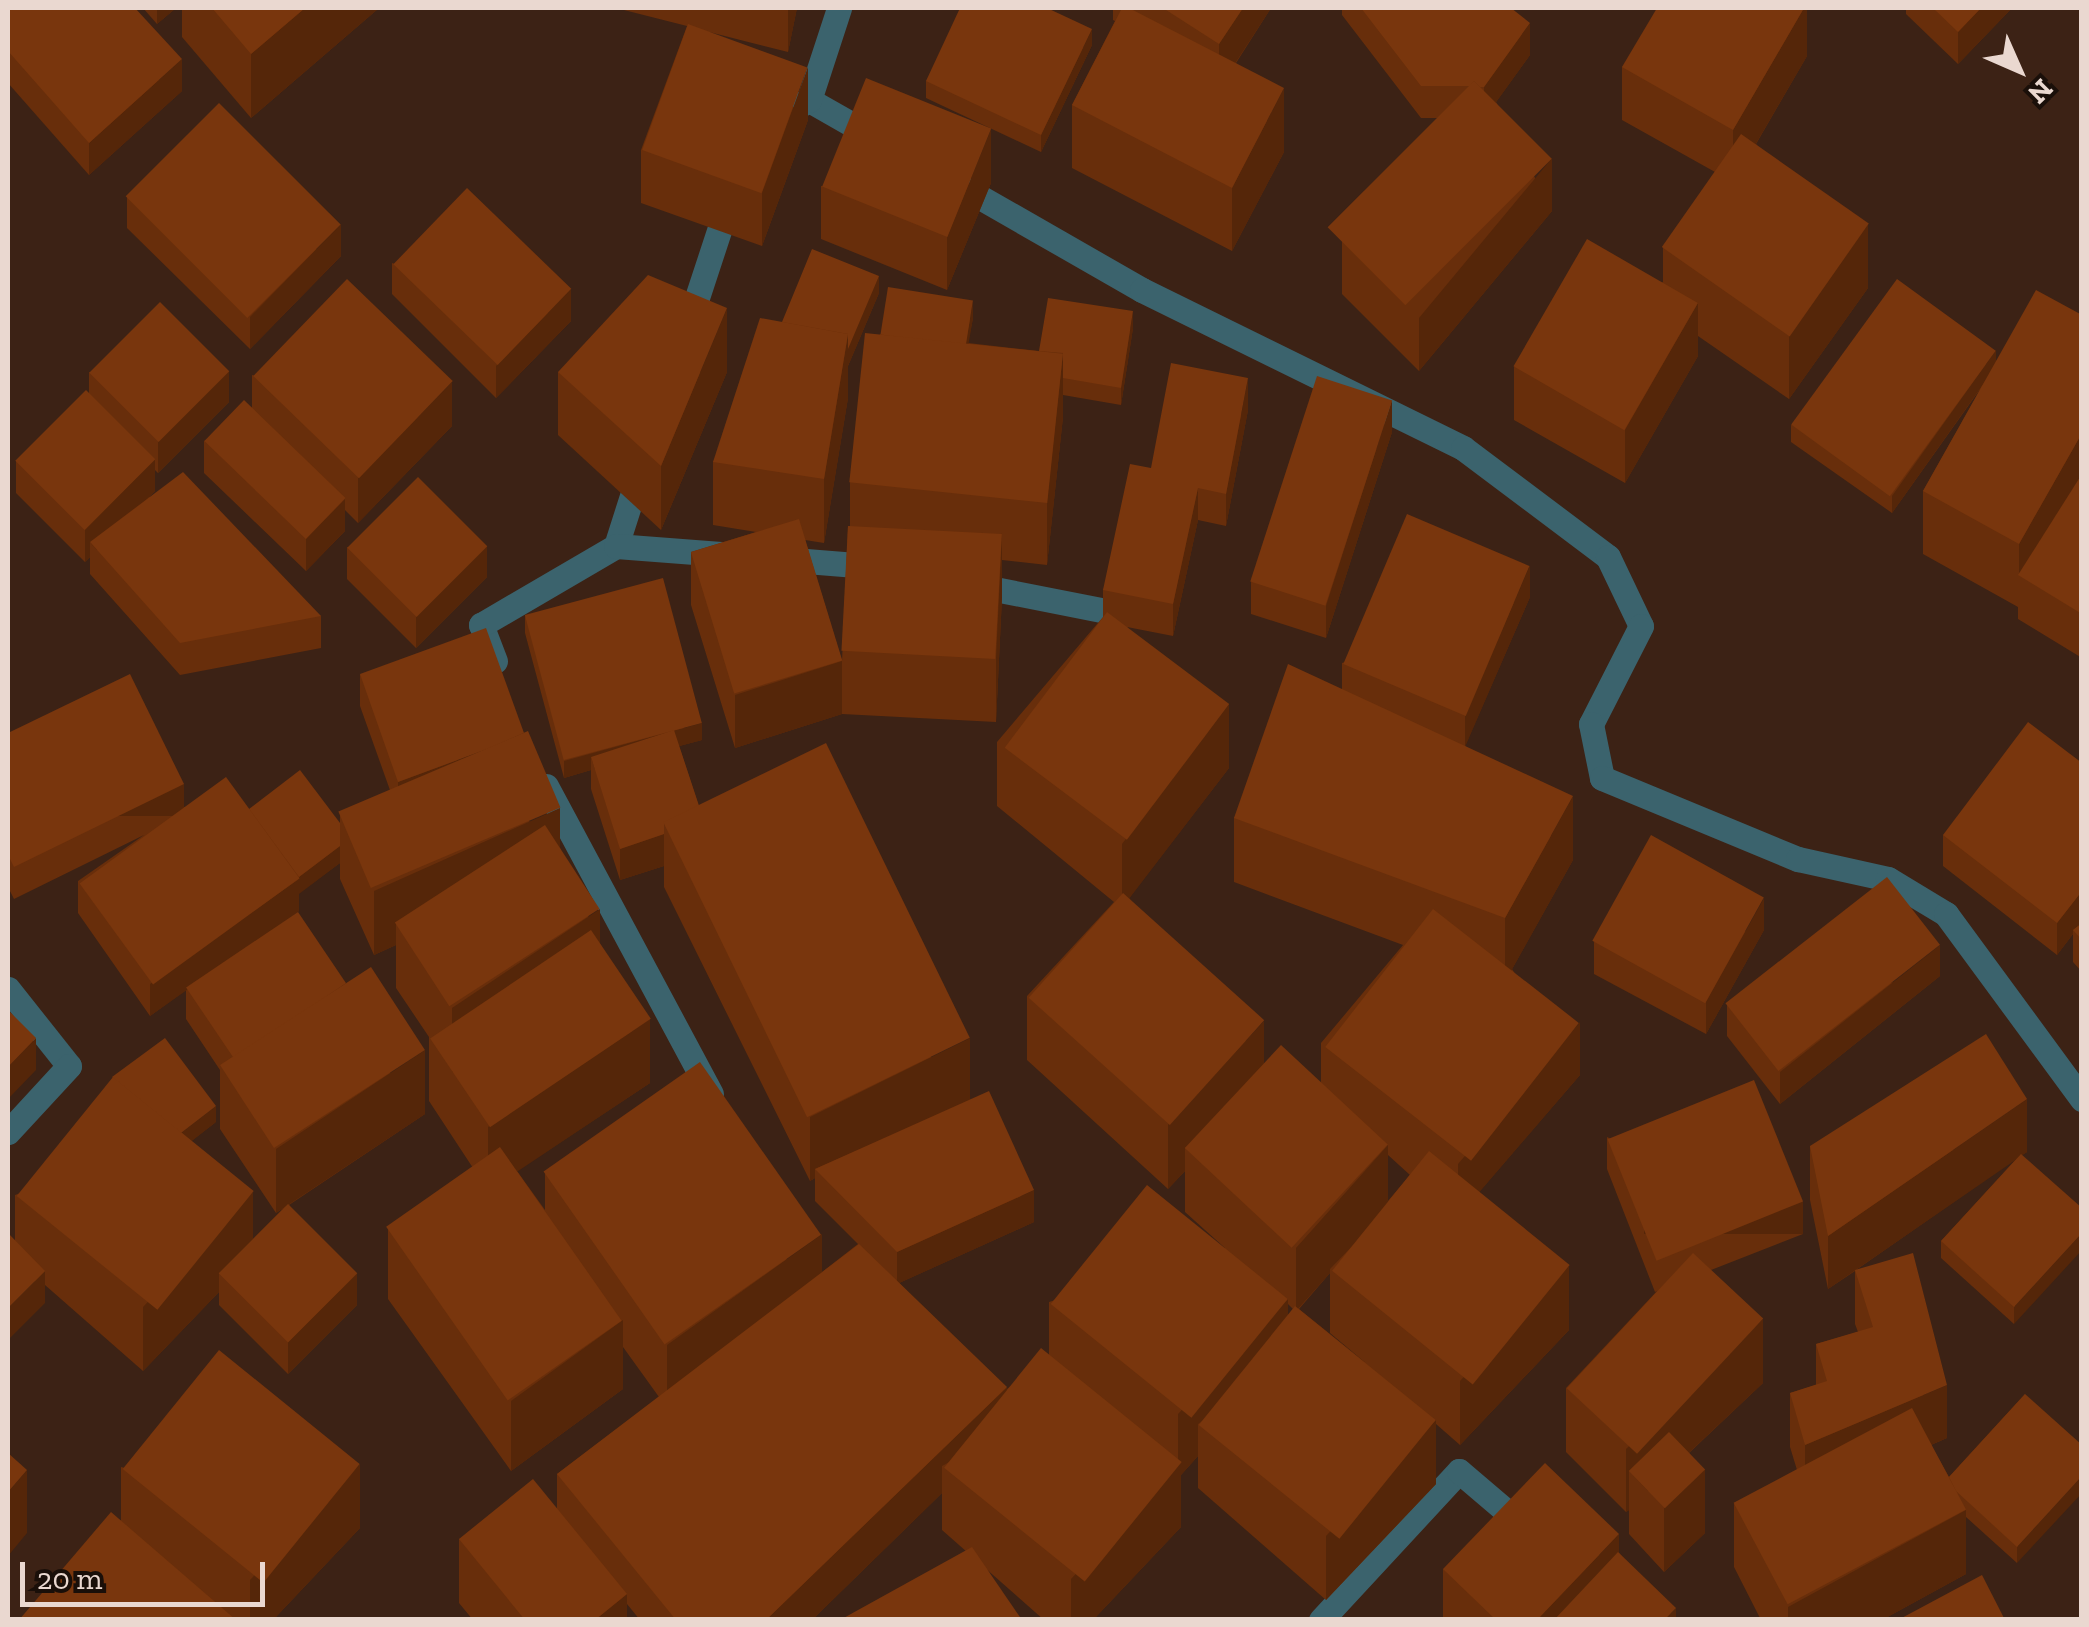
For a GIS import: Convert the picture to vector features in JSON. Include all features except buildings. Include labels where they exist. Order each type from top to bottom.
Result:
[{"type":"street","points":[[780,115],[809,100],[839,8]]},
{"type":"street","points":[[809,100],[892,147]]},
{"type":"street","points":[[926,166],[1142,290],[1462,448],[1608,557],[1641,626],[1591,724],[1602,778],[1798,860],[1888,879],[1946,914],[2082,1098]]},
{"type":"street","points":[[678,357],[740,168]]},
{"type":"street","points":[[616,546],[647,452]]},
{"type":"street","points":[[508,695],[481,625],[616,546],[901,571]]},
{"type":"street","points":[[938,578],[1107,610]]},
{"type":"street","points":[[535,765],[727,1124]]},
{"type":"street","points":[[8,989],[69,1066],[8,1132]]},
{"type":"street","points":[[1320,1620],[1459,1470],[1546,1545]]}]
